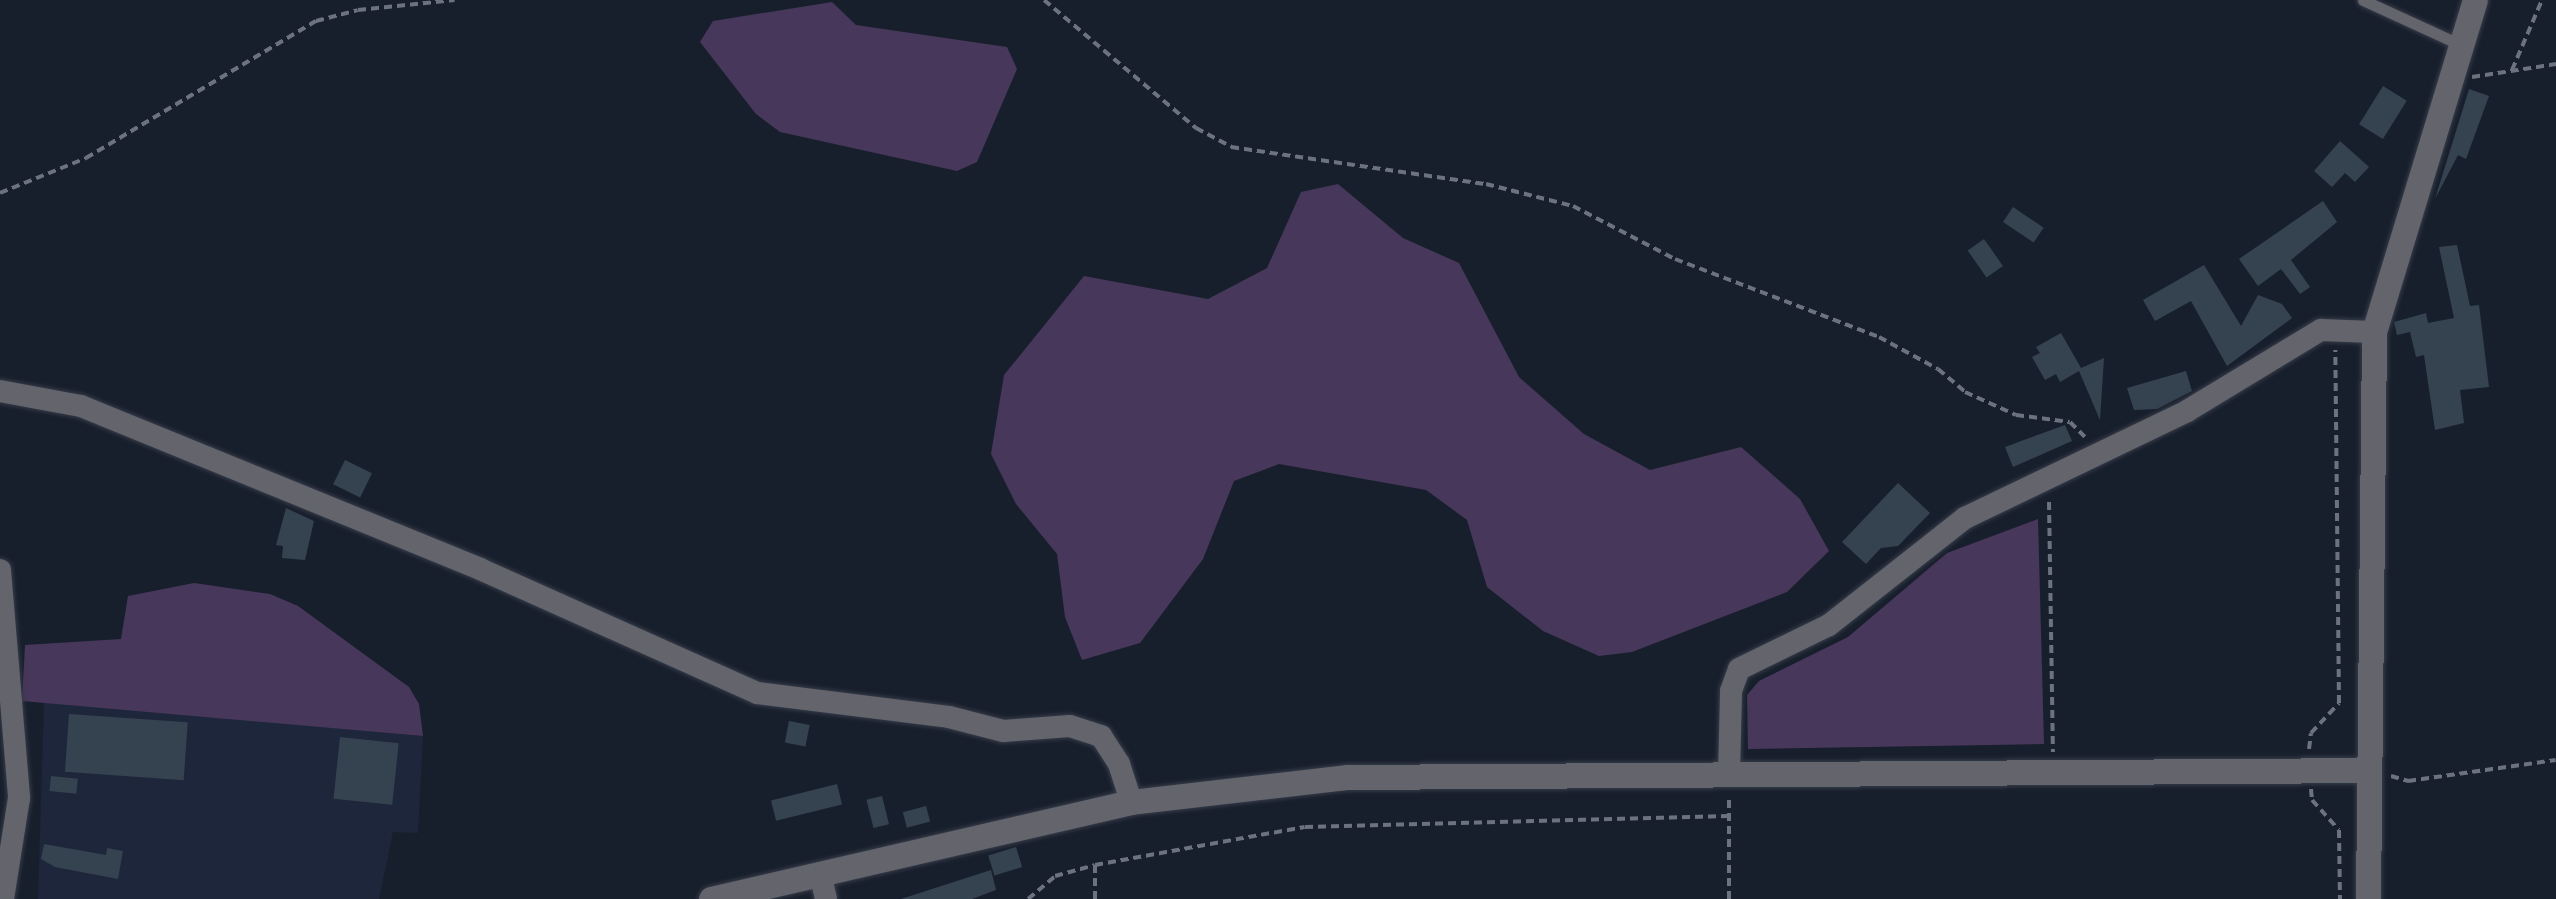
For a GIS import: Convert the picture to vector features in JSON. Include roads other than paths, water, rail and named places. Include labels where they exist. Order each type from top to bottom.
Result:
[{"type":"street","points":[[2368,899],[2366,770],[2374,332],[2445,81],[2475,0]]},
{"type":"street","points":[[1729,775],[1731,691],[1739,668],[1829,625],[1965,518],[2098,458],[2321,330],[2374,332]]},
{"type":"street","points":[[0,391],[81,406],[480,568],[757,693],[949,717],[1003,731],[1070,726],[1100,736],[1119,764],[1131,802]]},
{"type":"street","points":[[0,570],[19,798],[4,899]]},
{"type":"street","points":[[711,899],[823,886],[1131,802],[1347,777],[2366,770]]},
{"type":"lane","points":[[2363,0],[2459,44]]}]
